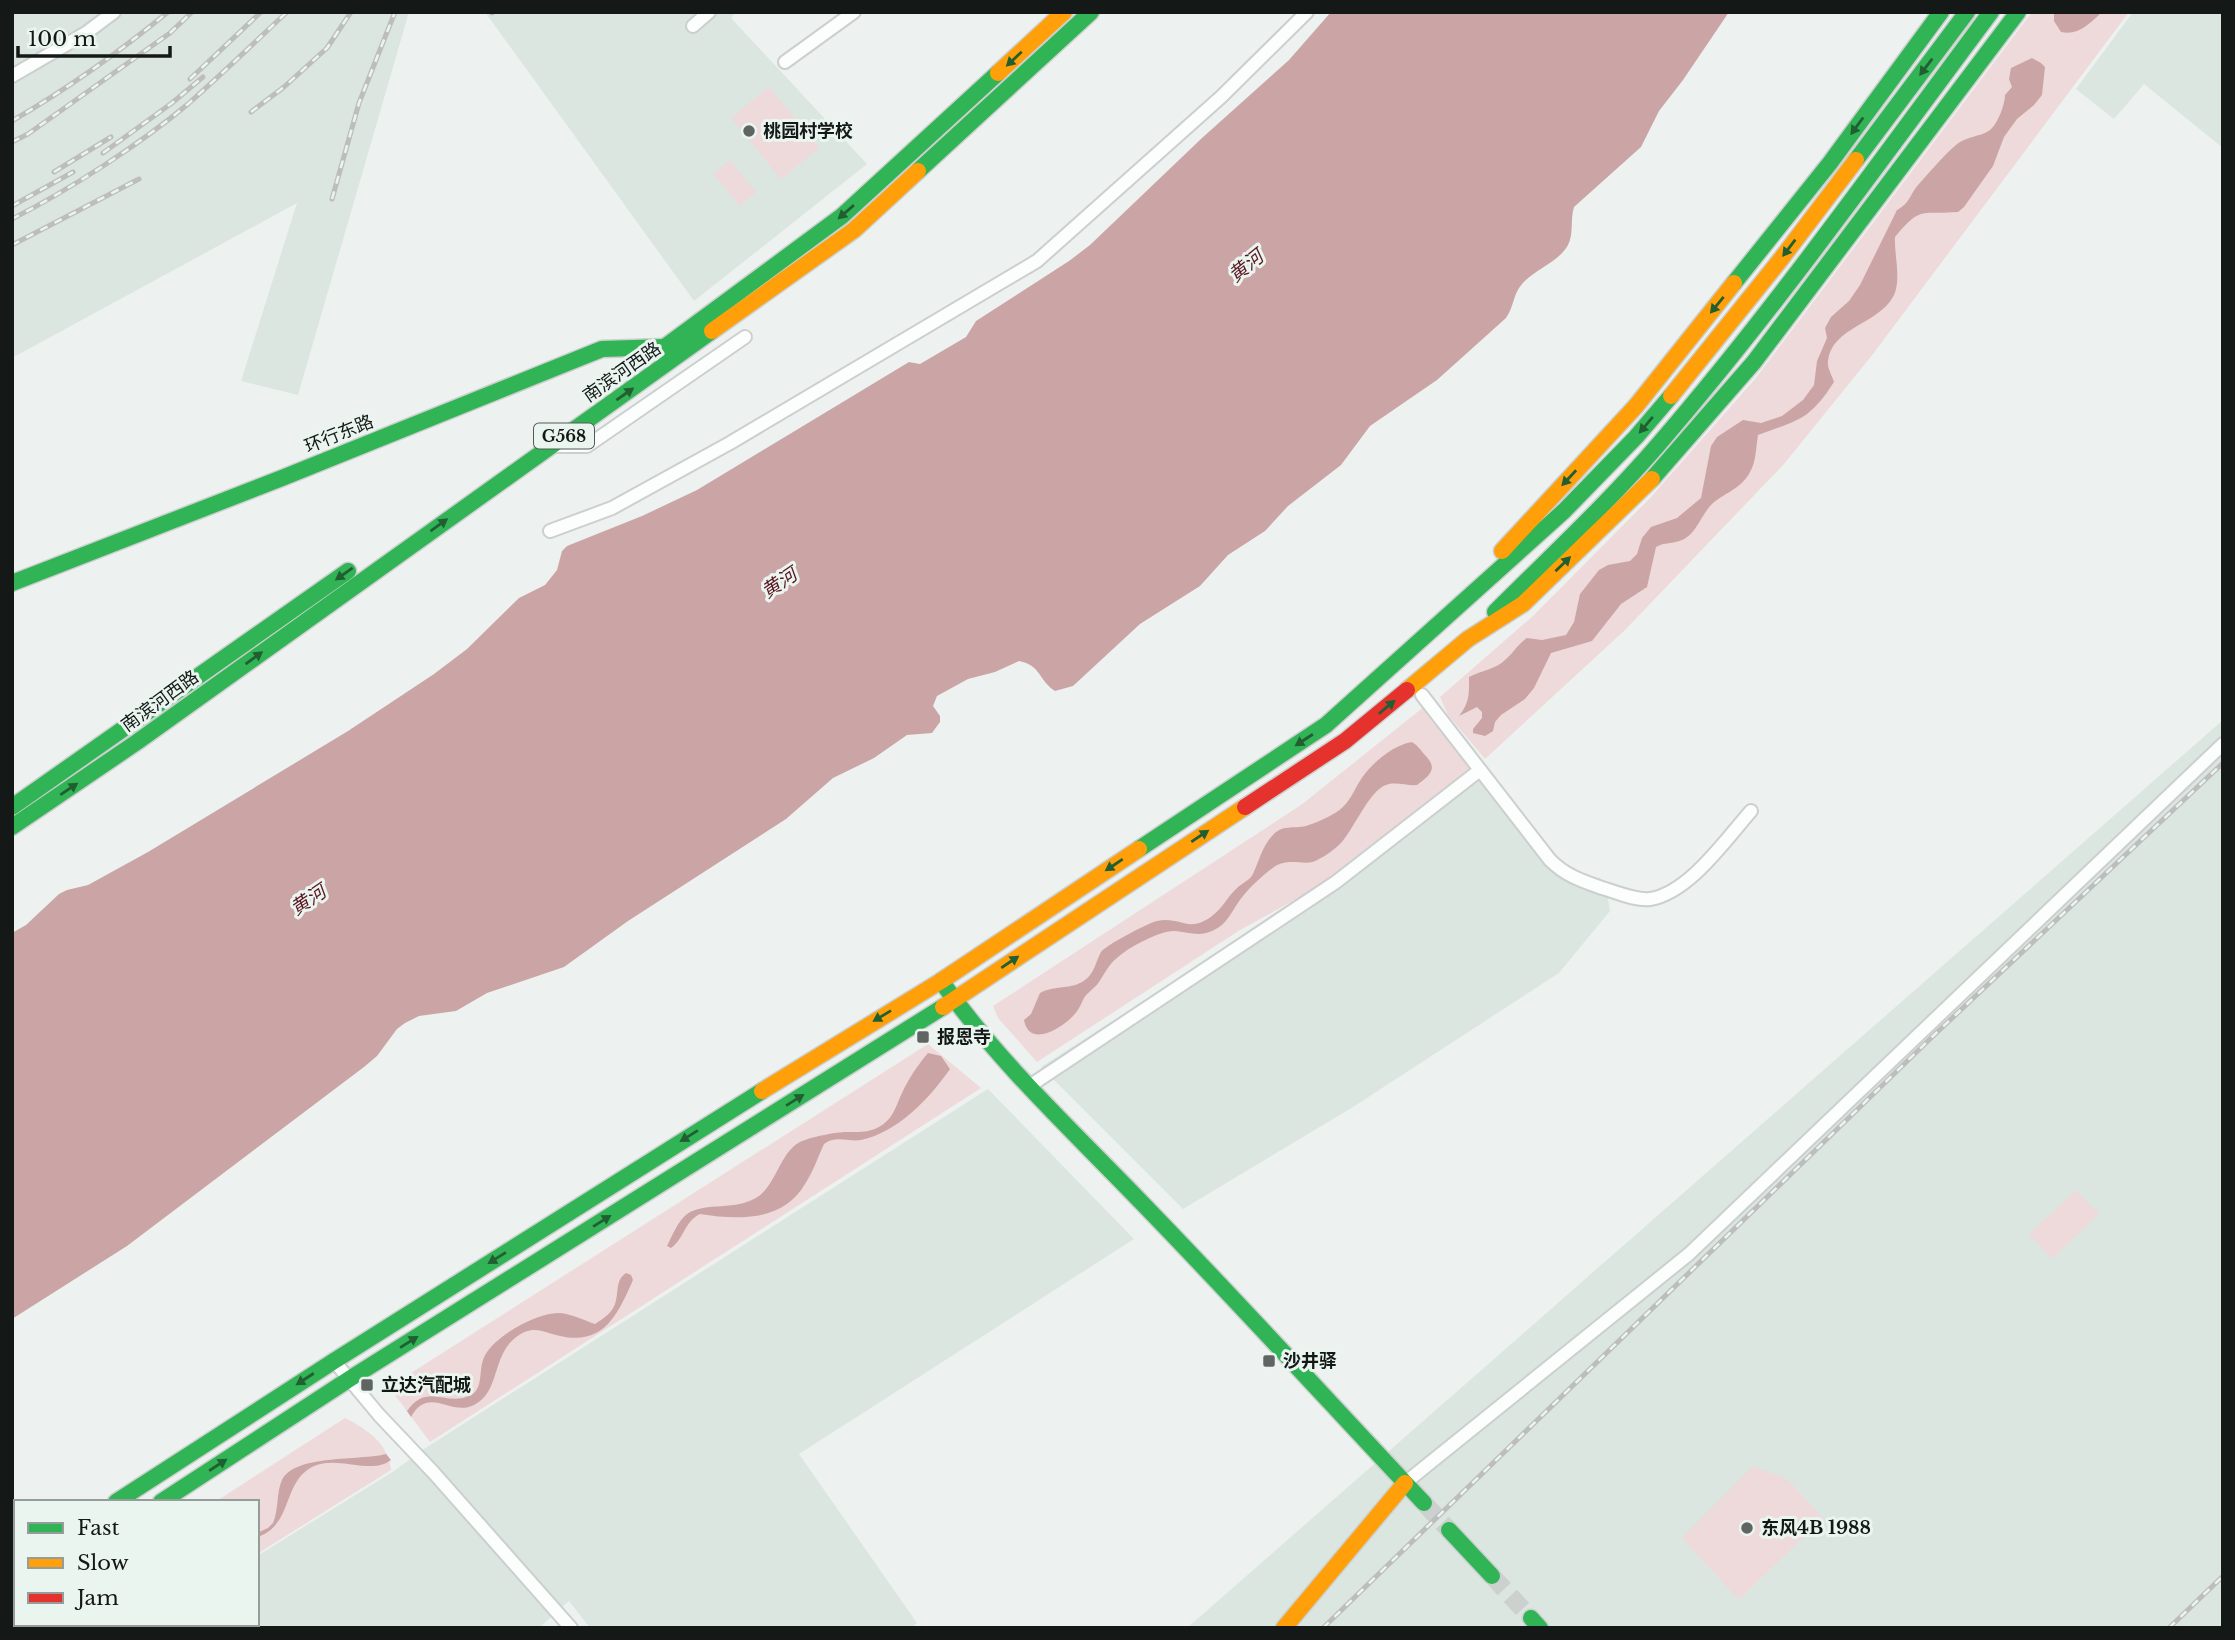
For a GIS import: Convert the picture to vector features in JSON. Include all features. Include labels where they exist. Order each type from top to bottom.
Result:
[{"type":"main road","name":"南滨河西路","points":[[12,827],[136,742],[854,230],[1091,12]]},
{"type":"main road","points":[[1394,665],[1426,623],[1492,562],[1636,406],[1830,163],[1941,12]]},
{"type":"main road","points":[[119,1500],[334,1361],[863,1027],[941,981],[1326,725],[1564,510],[1636,437],[1781,259],[1967,12]]},
{"type":"main road","points":[[1468,639],[1522,604],[1664,467],[1754,362],[2018,12]]},
{"type":"main road","name":"南滨河西路","points":[[12,807],[665,347],[842,216],[1058,14]]},
{"type":"main road","points":[[164,1500],[351,1378],[954,1000],[1346,741],[1468,639],[1601,508],[1665,436],[1796,275],[1989,15]]},
{"type":"main road","name":"环行东路","points":[[12,583],[602,349],[665,347],[683,353]]},
{"type":"main road","points":[[941,981],[997,1054],[1143,1204],[1424,1503]]},
{"type":"main road","points":[[1284,1628],[1405,1483]]},
{"type":"main road","points":[[1449,1530],[1492,1576]]},
{"type":"street","points":[[12,76],[86,33],[114,12]]},
{"type":"street","points":[[693,26],[709,12]]},
{"type":"street","points":[[785,62],[854,12]]},
{"type":"street","points":[[550,531],[612,508],[730,443],[1037,261],[1221,97],[1307,12]]},
{"type":"street","points":[[549,446],[587,446],[745,337]]},
{"type":"street","points":[[1422,695],[1561,871],[1619,894],[1649,899],[1665,893],[1693,875],[1751,811]]},
{"type":"street","points":[[1405,1483],[1689,1254],[2223,744]]},
{"type":"street","points":[[1028,1087],[1336,881],[1480,770]]},
{"type":"street","points":[[334,1361],[570,1628]]},
{"type":"shaded area","points":[[12,12],[409,12],[298,395],[241,381],[297,203],[12,358]]},
{"type":"shaded area","points":[[485,12],[736,12],[731,18],[867,164],[694,301]]},
{"type":"shaded area","points":[[2032,12],[2129,12],[1873,354],[1784,464],[1625,630],[1485,759],[1448,715],[1440,697],[1533,616],[1650,498],[1755,379]]},
{"type":"shaded area","points":[[2133,12],[2223,12],[2223,148],[2144,84],[2114,119],[2076,89]]},
{"type":"shaded area","points":[[769,87],[819,148],[781,179],[731,118]]},
{"type":"shaded area","points":[[730,160],[756,192],[740,206],[713,174]]},
{"type":"shaded area","points":[[1425,706],[1473,766],[1331,880],[1240,930],[1037,1062],[998,1018],[993,1006],[1301,805]]},
{"type":"shaded area","points":[[2223,720],[2223,1628],[1187,1628]]},
{"type":"shaded area","points":[[1473,766],[1558,876],[1607,892],[1610,911],[1559,973],[1353,1107],[1183,1209],[1041,1067],[1331,880]]},
{"type":"shaded area","points":[[928,1044],[981,1088],[430,1442],[389,1387]]},
{"type":"shaded area","name":"立达汽配城","points":[[988,1089],[1134,1239],[799,1454],[917,1623],[911,1628],[590,1628],[569,1601],[539,1628],[142,1628],[259,1626],[259,1555],[394,1471],[424,1449]]},
{"type":"shaded area","points":[[2076,1190],[2099,1214],[2052,1259],[2029,1234]]},
{"type":"shaded area","points":[[345,1418],[376,1438],[386,1452],[391,1470],[259,1553],[259,1500],[218,1500]]},
{"type":"shaded area","points":[[1753,1466],[1787,1479],[1823,1518],[1739,1600],[1682,1538]]},
{"type":"shaded area","points":[[22,1626],[141,1626],[138,1628],[19,1628]]},
{"type":"water","name":"黄河","points":[[1331,12],[1729,12],[1659,111],[1641,147],[1574,207],[1568,245],[1559,256],[1522,284],[1506,318],[1437,380],[1370,426],[1341,465],[1288,506],[1265,531],[1228,555],[1200,586],[1140,624],[1073,686],[1055,691],[1032,666],[1019,661],[995,672],[968,679],[937,696],[933,706],[940,716],[940,722],[932,733],[907,735],[874,758],[833,778],[786,819],[628,921],[564,967],[487,993],[456,1011],[419,1016],[405,1023],[364,1067],[127,1246],[12,1319],[12,933],[26,925],[59,894],[88,885],[148,852],[348,731],[434,674],[467,649],[519,598],[545,585],[557,570],[562,551],[567,546],[642,516],[697,490],[909,362],[920,364],[966,337],[976,321],[1090,245],[1202,138],[1289,60]]},
{"type":"water","points":[[2054,12],[2102,12],[2083,28],[2067,33],[2061,32],[2054,21]]},
{"type":"water","points":[[2032,58],[2045,67],[2042,95],[2017,119],[2004,137],[1993,166],[1964,207],[1958,212],[1917,216],[1895,237],[1896,291],[1877,314],[1837,341],[1828,361],[1834,382],[1817,405],[1802,418],[1758,435],[1754,464],[1743,482],[1713,503],[1687,537],[1656,547],[1647,587],[1621,604],[1592,641],[1551,653],[1534,688],[1525,699],[1501,715],[1495,722],[1493,731],[1485,736],[1473,733],[1482,718],[1482,712],[1477,707],[1459,716],[1467,702],[1469,677],[1502,662],[1527,638],[1542,640],[1566,635],[1574,622],[1580,594],[1599,570],[1608,565],[1630,561],[1637,554],[1642,538],[1651,527],[1677,518],[1701,498],[1711,446],[1717,437],[1743,420],[1761,423],[1782,416],[1803,400],[1814,385],[1817,361],[1827,338],[1825,328],[1831,317],[1849,301],[1860,285],[1897,210],[1956,145],[1965,139],[1988,132],[1994,126],[2001,113],[2005,95],[2012,87],[2009,79],[2011,68]]},
{"type":"water","points":[[1412,742],[1431,763],[1429,774],[1417,785],[1393,783],[1380,788],[1346,837],[1331,852],[1314,861],[1286,862],[1274,867],[1246,892],[1230,916],[1212,931],[1198,934],[1169,931],[1137,944],[1112,963],[1068,1021],[1046,1033],[1032,1033],[1027,1028],[1024,1020],[1031,1014],[1040,993],[1085,980],[1104,949],[1157,921],[1197,924],[1212,916],[1251,876],[1266,845],[1276,832],[1284,828],[1306,826],[1335,813],[1346,804],[1362,777],[1374,764],[1397,747]]},
{"type":"water","points":[[928,1053],[941,1056],[950,1069],[922,1103],[900,1122],[875,1136],[861,1140],[828,1141],[824,1144],[805,1184],[785,1206],[758,1216],[700,1214],[691,1221],[671,1248],[667,1246],[687,1214],[703,1208],[741,1204],[759,1196],[788,1153],[800,1142],[830,1134],[878,1128],[892,1115],[910,1077]]},
{"type":"water","points":[[626,1273],[631,1275],[633,1280],[627,1293],[615,1315],[598,1332],[575,1338],[537,1330],[527,1331],[508,1346],[488,1392],[474,1405],[465,1408],[433,1402],[425,1403],[411,1417],[407,1411],[415,1402],[430,1396],[453,1399],[471,1395],[479,1384],[487,1352],[504,1335],[526,1322],[558,1313],[595,1324],[614,1307],[619,1283]]},
{"type":"water","points":[[386,1454],[391,1460],[374,1466],[332,1463],[312,1467],[302,1474],[296,1483],[277,1524],[259,1536],[259,1532],[273,1523],[280,1485],[289,1472],[314,1462]]},
{"type":"tunnel","points":[[1424,1503],[1449,1530]]},
{"type":"tunnel","points":[[1492,1576],[1531,1618]]},
{"type":"railway","points":[[12,121],[92,70],[168,12]]},
{"type":"railway","points":[[12,142],[28,134],[170,33],[192,12]]},
{"type":"railway","points":[[190,79],[261,12]]},
{"type":"railway","points":[[12,219],[103,166],[169,120],[287,12]]},
{"type":"railway","points":[[251,112],[284,87],[327,48],[351,12]]},
{"type":"railway","points":[[332,199],[359,103],[395,12]]},
{"type":"railway","points":[[103,153],[203,77]]},
{"type":"railway","points":[[54,172],[111,137]]},
{"type":"railway","points":[[12,206],[73,172]]},
{"type":"railway","points":[[12,245],[139,179]]},
{"type":"railway","points":[[1323,1628],[1932,1037],[2223,763]]},
{"type":"railway","points":[[2169,1628],[2223,1576]]},
{"type":"traffic: fast","points":[[918,171],[1091,12]]},
{"type":"traffic: fast","points":[[1734,283],[1830,163],[1941,12]]},
{"type":"traffic: fast","points":[[1856,160],[1967,12]]},
{"type":"traffic: fast","points":[[1495,612],[1619,488],[1702,393],[1828,232],[1991,12]]},
{"type":"traffic: fast","points":[[1652,479],[1754,362],[2018,12]]},
{"type":"traffic: fast","points":[[662,349],[842,216],[998,73]]},
{"type":"traffic: fast","points":[[12,827],[137,742],[712,331]]},
{"type":"traffic: fast","points":[[12,583],[602,349],[665,347],[674,350]]},
{"type":"traffic: fast","points":[[1139,849],[1326,725],[1564,511],[1636,437],[1671,396]]},
{"type":"traffic: fast","points":[[12,807],[348,571]]},
{"type":"traffic: fast","points":[[941,981],[988,1041],[1038,1097],[1215,1279],[1424,1503]]},
{"type":"traffic: fast","points":[[164,1500],[351,1378],[943,1007]]},
{"type":"traffic: fast","points":[[119,1500],[762,1091]]},
{"type":"traffic: fast","points":[[1449,1530],[1492,1576]]},
{"type":"traffic: fast","points":[[1531,1618],[1540,1628]]},
{"type":"traffic: slow","points":[[998,73],[1064,12]]},
{"type":"traffic: slow","points":[[1671,396],[1856,160]]},
{"type":"traffic: slow","points":[[712,331],[854,230],[918,171]]},
{"type":"traffic: slow","points":[[1502,551],[1636,406],[1734,283]]},
{"type":"traffic: slow","points":[[1407,690],[1468,639],[1523,604],[1652,479]]},
{"type":"traffic: slow","points":[[943,1007],[1245,807]]},
{"type":"traffic: slow","points":[[762,1091],[941,981],[1139,849]]},
{"type":"traffic: slow","points":[[1284,1628],[1405,1483]]},
{"type":"traffic: jam","points":[[1245,807],[1345,741],[1407,690]]},
{"type":"place","name":"桃园村学校","points":[[749,131]]},
{"type":"place","name":"报恩寺","points":[[923,1037]]},
{"type":"place","name":"沙井驿","points":[[1269,1361]]},
{"type":"place","name":"立达汽配城","points":[[367,1385]]},
{"type":"place","name":"东风4B 1988","points":[[1747,1528]]}]
